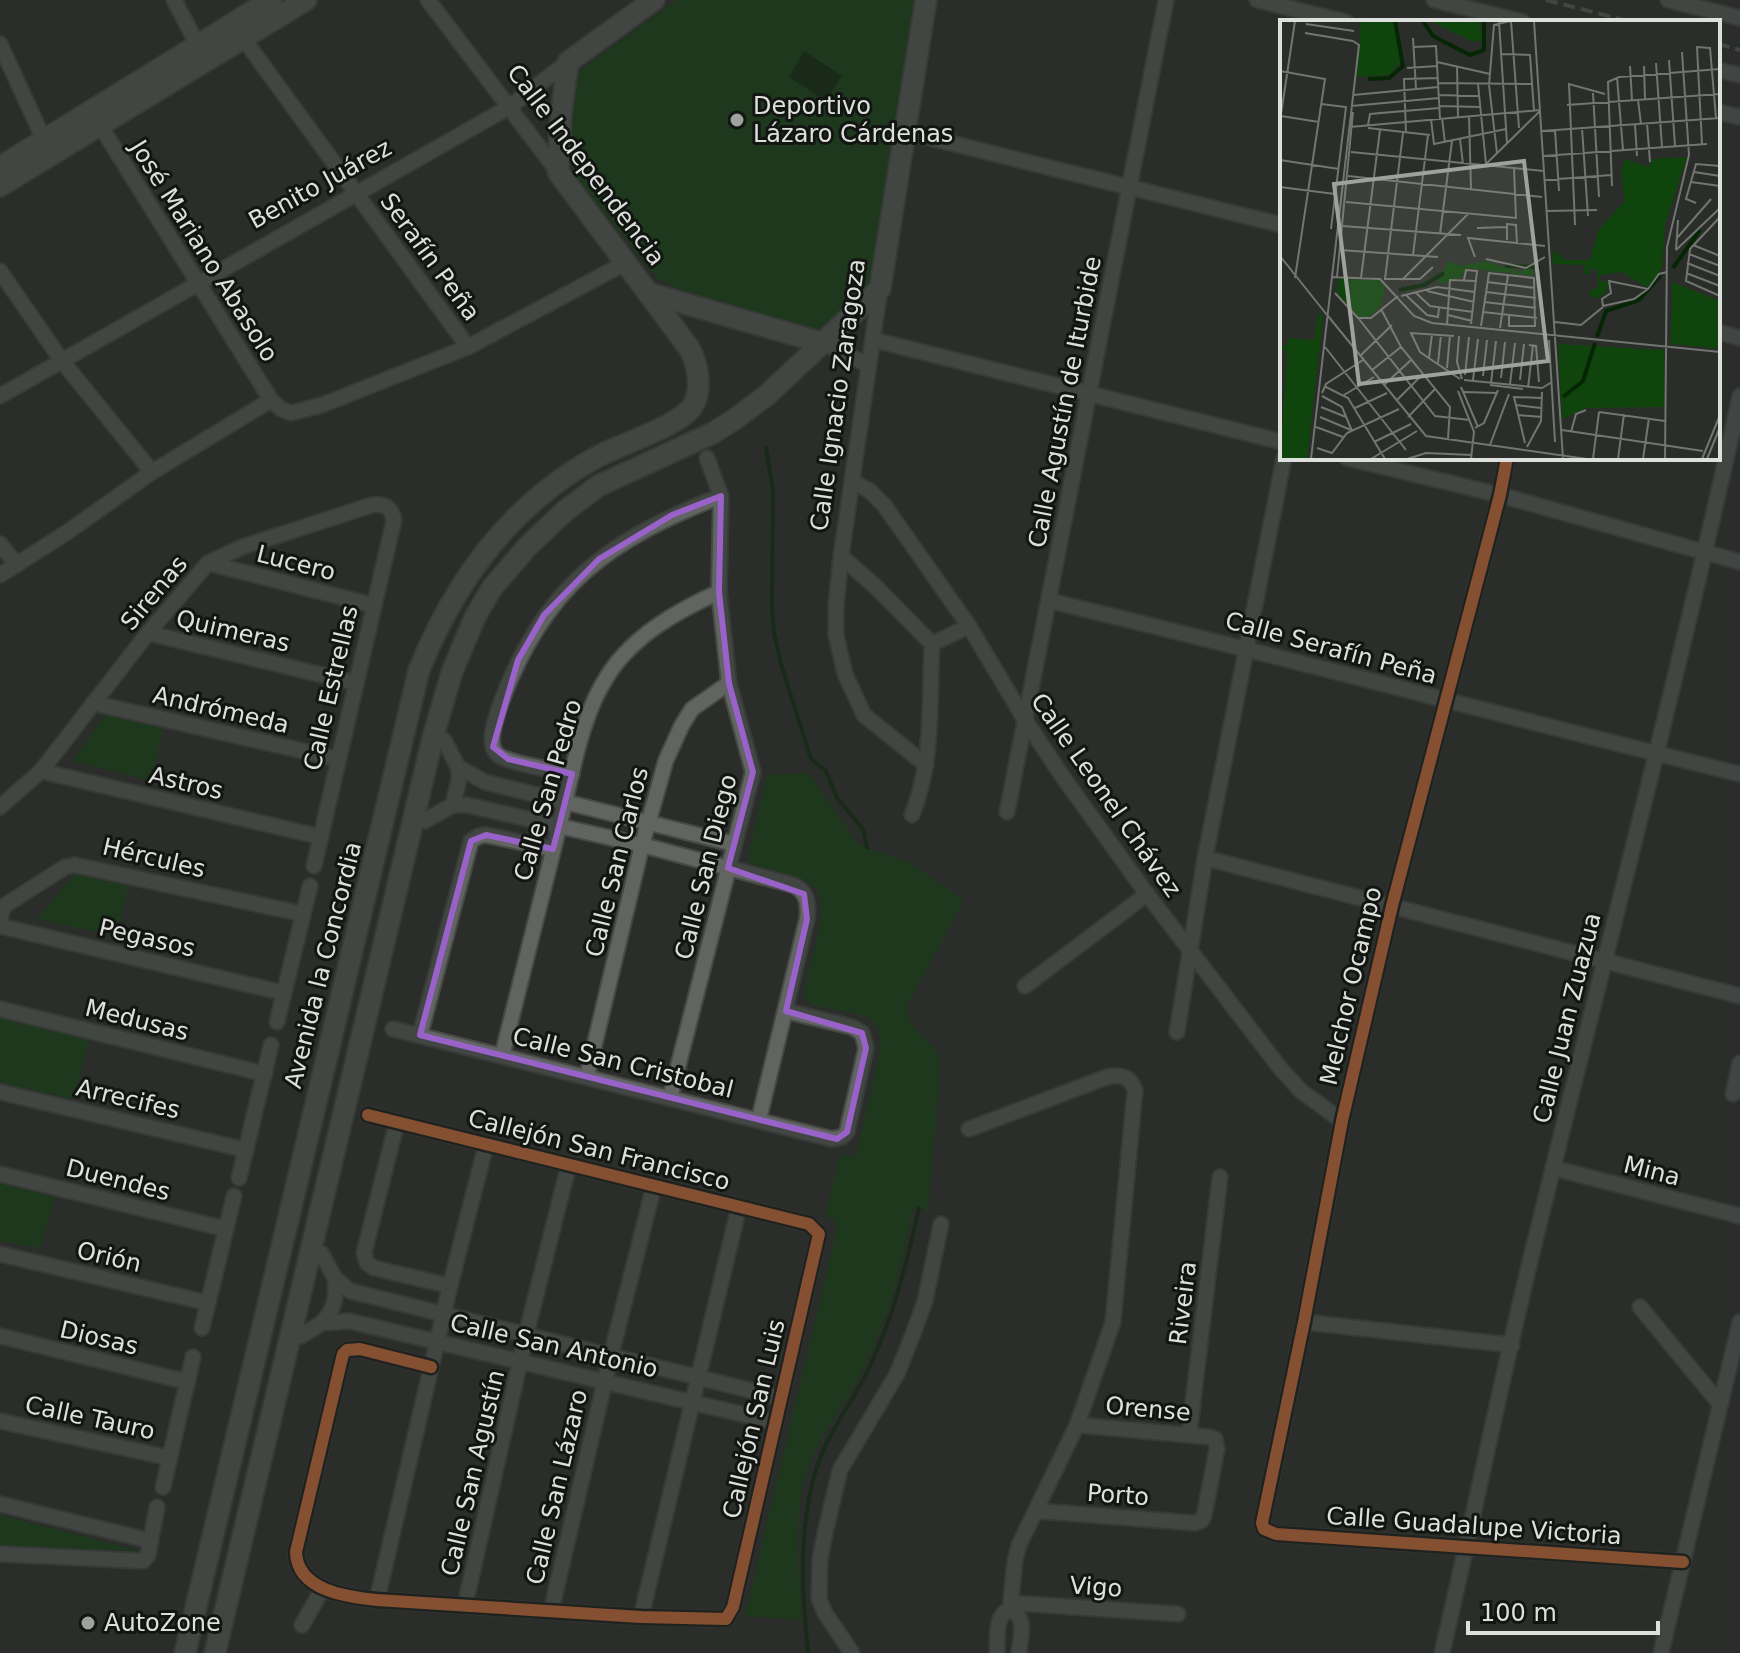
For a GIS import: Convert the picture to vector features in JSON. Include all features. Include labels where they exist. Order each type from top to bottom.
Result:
[{"type":"main road","points":[[0,186],[100,125],[271,0]]},
{"type":"main road","points":[[0,167],[202,52],[243,38],[306,0]]},
{"type":"main road","name":"Benito Juárez","points":[[568,62],[654,0]]},
{"type":"main road","name":"Calle Ignacio Zaragoza","points":[[880,289],[926,0]]},
{"type":"main road","points":[[558,172],[568,62]]},
{"type":"main road","name":"Calle Independencia","points":[[558,172],[651,294],[823,343]]},
{"type":"main road","points":[[215,1653],[433,737],[452,672],[475,617],[492,588],[528,546],[565,511],[598,486],[713,433],[767,395],[880,289]]},
{"type":"main road","points":[[651,294],[695,358],[698,379],[692,407],[713,433]]},
{"type":"main road","name":"Avenida la Concordia","points":[[185,1653],[419,670],[436,628],[458,589],[492,543],[552,485],[596,457],[675,420],[692,407]]},
{"type":"main road","points":[[406,731],[433,737]]},
{"type":"main road","points":[[387,812],[414,818]]},
{"type":"main road","points":[[282,1244],[309,1251]]},
{"type":"main road","points":[[262,1328],[291,1335]]},
{"type":"main road","points":[[213,1532],[242,1538]]},
{"type":"street","points":[[174,0],[202,52]]},
{"type":"street","name":"Calle Independencia","points":[[428,0],[558,172]]},
{"type":"street","name":"Calle Agustín de Iturbide","points":[[1007,812],[1166,0]]},
{"type":"street","points":[[1257,0],[1338,20]]},
{"type":"street","points":[[1434,0],[1515,20]]},
{"type":"street","points":[[1668,0],[1740,18]]},
{"type":"street","name":"Serafín Peña","points":[[243,38],[468,347]]},
{"type":"street","points":[[0,44],[44,140]]},
{"type":"street","name":"Benito Juárez","points":[[0,396],[509,107],[568,62]]},
{"type":"street","points":[[1720,70],[1740,75]]},
{"type":"street","points":[[1720,112],[1740,117]]},
{"type":"street","name":"José Mariano Abasolo","points":[[100,125],[271,400]]},
{"type":"street","points":[[906,132],[1280,224]]},
{"type":"street","points":[[0,575],[152,472],[271,400],[281,409],[300,413],[468,347],[627,262]]},
{"type":"street","points":[[0,271],[62,361],[152,472]]},
{"type":"street","name":"Calle Ignacio Zaragoza","points":[[880,289],[841,556],[835,622],[838,652],[864,715],[926,765]]},
{"type":"street","points":[[1720,333],[1740,338]]},
{"type":"street","points":[[874,340],[1280,441]]},
{"type":"street","name":"Calle Independencia","points":[[823,343],[868,365]]},
{"type":"street","name":"Calle Juan Zuazua","points":[[1442,1653],[1553,1168],[1657,754],[1740,396]]},
{"type":"street","name":"Calle San Diego","points":[[670,1098],[753,772],[729,683],[719,592],[721,496],[707,458]]},
{"type":"street","points":[[1177,1032],[1205,858],[1284,460]]},
{"type":"street","points":[[1355,460],[1500,495],[1740,562]]},
{"type":"street","name":"Melchor Ocampo","points":[[1264,1529],[1263,1515],[1342,1121],[1392,906],[1507,460]]},
{"type":"street","name":"Calle Leonel Chávez","points":[[852,481],[870,491],[884,505],[969,626],[1025,720],[1147,894],[1280,1068],[1301,1091],[1342,1121]]},
{"type":"street","points":[[572,774],[508,759],[496,753],[493,747],[500,705],[518,660],[544,615],[574,580],[599,559],[658,522],[721,496]]},
{"type":"street","name":"Sirenas","points":[[0,807],[41,771],[148,633],[208,563],[242,547],[372,505],[387,506],[394,520]]},
{"type":"street","name":"Calle Estrellas","points":[[314,866],[394,520]]},
{"type":"street","points":[[0,544],[17,565]]},
{"type":"street","points":[[841,556],[932,644],[926,765],[912,815]]},
{"type":"street","name":"Lucero","points":[[208,563],[372,605]]},
{"type":"street","name":"Calle San Pedro","points":[[502,1056],[589,714],[609,674],[633,646],[659,624],[719,592]]},
{"type":"street","name":"Calle Serafín Peña","points":[[1050,601],[1246,647],[1445,701],[1740,774]]},
{"type":"street","points":[[932,644],[969,626]]},
{"type":"street","name":"Quimeras","points":[[148,633],[355,683]]},
{"type":"street","name":"Calle San Carlos","points":[[587,1076],[642,845],[666,760],[692,709],[729,683]]},
{"type":"street","name":"Andrómeda","points":[[93,703],[338,759]]},
{"type":"street","points":[[433,737],[444,740],[458,767],[474,778],[734,844]]},
{"type":"street","points":[[453,805],[458,767]]},
{"type":"street","name":"Astros","points":[[41,771],[321,837]]},
{"type":"street","points":[[498,812],[503,786]]},
{"type":"street","points":[[530,818],[535,793]]},
{"type":"street","points":[[414,818],[424,821],[453,805],[467,805],[642,845],[802,890],[806,898],[807,919],[759,1119]]},
{"type":"street","points":[[420,1035],[471,841],[486,835],[553,849]]},
{"type":"street","points":[[1205,858],[1740,996]]},
{"type":"street","name":"Hércules","points":[[1,910],[65,867],[75,865],[303,914]]},
{"type":"street","points":[[277,1022],[310,886]]},
{"type":"street","points":[[1025,986],[1147,894]]},
{"type":"street","name":"Pegasos","points":[[0,926],[284,993]]},
{"type":"street","name":"Medusas","points":[[0,1009],[265,1074]]},
{"type":"street","name":"Calle San Cristobal","points":[[393,1029],[832,1139],[842,1137],[847,1132],[866,1048],[862,1033],[852,1027],[786,1011]]},
{"type":"street","points":[[239,1178],[271,1045]]},
{"type":"street","points":[[1733,1094],[1740,1063]]},
{"type":"street","points":[[969,1129],[1107,1077],[1125,1077],[1132,1082],[1135,1090],[1116,1310],[1077,1425],[1019,1545],[1011,1606],[999,1619],[997,1651],[1019,1651],[1022,1619],[1011,1606]]},
{"type":"street","name":"Arrecifes","points":[[0,1092],[246,1150]]},
{"type":"street","name":"Callejón San Francisco","points":[[368,1115],[809,1224],[818,1231]]},
{"type":"street","points":[[397,1122],[365,1259],[374,1268],[450,1286]]},
{"type":"street","points":[[377,1600],[486,1145]]},
{"type":"street","name":"Calle San Agustín","points":[[465,1605],[526,1335],[569,1164]]},
{"type":"street","name":"Mina","points":[[1553,1168],[1740,1216]]},
{"type":"street","name":"Duendes","points":[[0,1174],[226,1229]]},
{"type":"street","name":"Riveira","points":[[1189,1435],[1220,1177]]},
{"type":"street","name":"Calle San Lázaro","points":[[551,1611],[654,1186]]},
{"type":"street","points":[[202,1328],[234,1196]]},
{"type":"street","points":[[431,1367],[360,1349],[347,1350],[343,1354],[296,1552],[298,1565],[308,1578],[343,1596],[377,1600],[641,1617],[739,1207]]},
{"type":"street","points":[[852,1653],[819,1599],[820,1559],[825,1533],[840,1470],[897,1374],[913,1334],[925,1301],[941,1224]]},
{"type":"street","name":"Callejón San Luis","points":[[641,1617],[715,1620],[729,1616],[818,1231]]},
{"type":"street","name":"Calle San Antonio","points":[[309,1251],[321,1253],[335,1278],[350,1291],[781,1398]]},
{"type":"street","name":"Orión","points":[[0,1254],[208,1303]]},
{"type":"street","points":[[322,1323],[333,1310],[335,1278]]},
{"type":"street","points":[[371,1326],[379,1299]]},
{"type":"street","points":[[1640,1307],[1720,1404]]},
{"type":"street","name":"Calle San Antonio","points":[[291,1335],[301,1336],[322,1323],[343,1320],[775,1422]]},
{"type":"street","points":[[1304,1322],[1512,1345]]},
{"type":"street","points":[[1661,1653],[1740,1322]]},
{"type":"street","name":"Diosas","points":[[0,1336],[188,1382]]},
{"type":"street","points":[[163,1487],[193,1357]]},
{"type":"street","name":"Calle Tauro","points":[[0,1421],[170,1458]]},
{"type":"street","name":"Orense","points":[[1077,1425],[1215,1439],[1217,1449],[1204,1516],[1195,1523]]},
{"type":"street","points":[[0,1504],[151,1541]]},
{"type":"street","points":[[0,1554],[143,1561],[148,1555],[157,1507]]},
{"type":"street","name":"Porto","points":[[1038,1511],[1195,1523]]},
{"type":"street","name":"Calle Guadalupe Victoria","points":[[1264,1529],[1276,1534],[1683,1562]]},
{"type":"street","points":[[302,1625],[323,1588]]},
{"type":"street","name":"Vigo","points":[[1011,1606],[1178,1614]]},
{"type":"highlighted area","points":[[721,496],[719,592],[729,683],[753,772],[728,868],[804,894],[807,919],[786,1011],[862,1033],[866,1048],[847,1132],[837,1139],[420,1035],[471,841],[486,835],[553,849],[572,774],[508,759],[493,747],[518,660],[544,615],[599,559],[672,515]]},
{"type":"shaded area","name":"Deportivo Lázaro Cárdenas","points":[[677,0],[919,0],[875,281],[823,330],[813,331],[674,287],[658,279],[574,176],[571,167],[575,74]]},
{"type":"shaded area","points":[[804,51],[842,76],[826,101],[789,77]]},
{"type":"shaded area","points":[[106,713],[163,726],[152,781],[73,761]]},
{"type":"shaded area","points":[[809,773],[859,845],[910,863],[964,900],[908,1004],[912,1023],[941,1062],[928,1210],[913,1207],[899,1270],[879,1331],[862,1370],[807,1470],[799,1518],[801,1620],[745,1616],[836,1233],[835,1219],[825,1216],[840,1154],[856,1156],[881,1047],[879,1031],[873,1021],[862,1015],[812,1005],[806,1000],[805,988],[820,922],[820,897],[816,889],[802,879],[759,868],[748,858],[767,775]]},
{"type":"shaded area","points":[[75,873],[128,886],[117,936],[37,919]]},
{"type":"shaded area","points":[[0,1018],[90,1038],[73,1099],[0,1083]]},
{"type":"shaded area","points":[[0,1183],[55,1197],[41,1248],[0,1241]]},
{"type":"shaded area","points":[[0,1515],[140,1551],[0,1546]]},
{"type":"waterway","points":[[766,448],[773,490],[772,607],[781,664],[811,759],[826,771],[837,798],[863,829],[867,848]]},
{"type":"waterway","points":[[808,1653],[803,1561],[810,1492],[827,1443],[879,1347],[905,1268],[919,1208]]},
{"type":"railway","points":[[1546,0],[1624,20]]},
{"type":"railway","points":[[1720,45],[1740,50]]},
{"type":"cycle path","points":[[1507,460],[1392,906],[1342,1121],[1262,1523],[1264,1529],[1276,1534],[1683,1562]]},
{"type":"cycle path","points":[[368,1115],[809,1224],[819,1234],[733,1607],[726,1619],[641,1617],[377,1600],[339,1594],[314,1584],[305,1576],[296,1552],[343,1354],[347,1350],[360,1349],[431,1367]]},
{"type":"place","name":"Deportivo Lázaro Cárdenas","points":[[737,120]]},
{"type":"place","name":"AutoZone","points":[[88,1623]]}]
